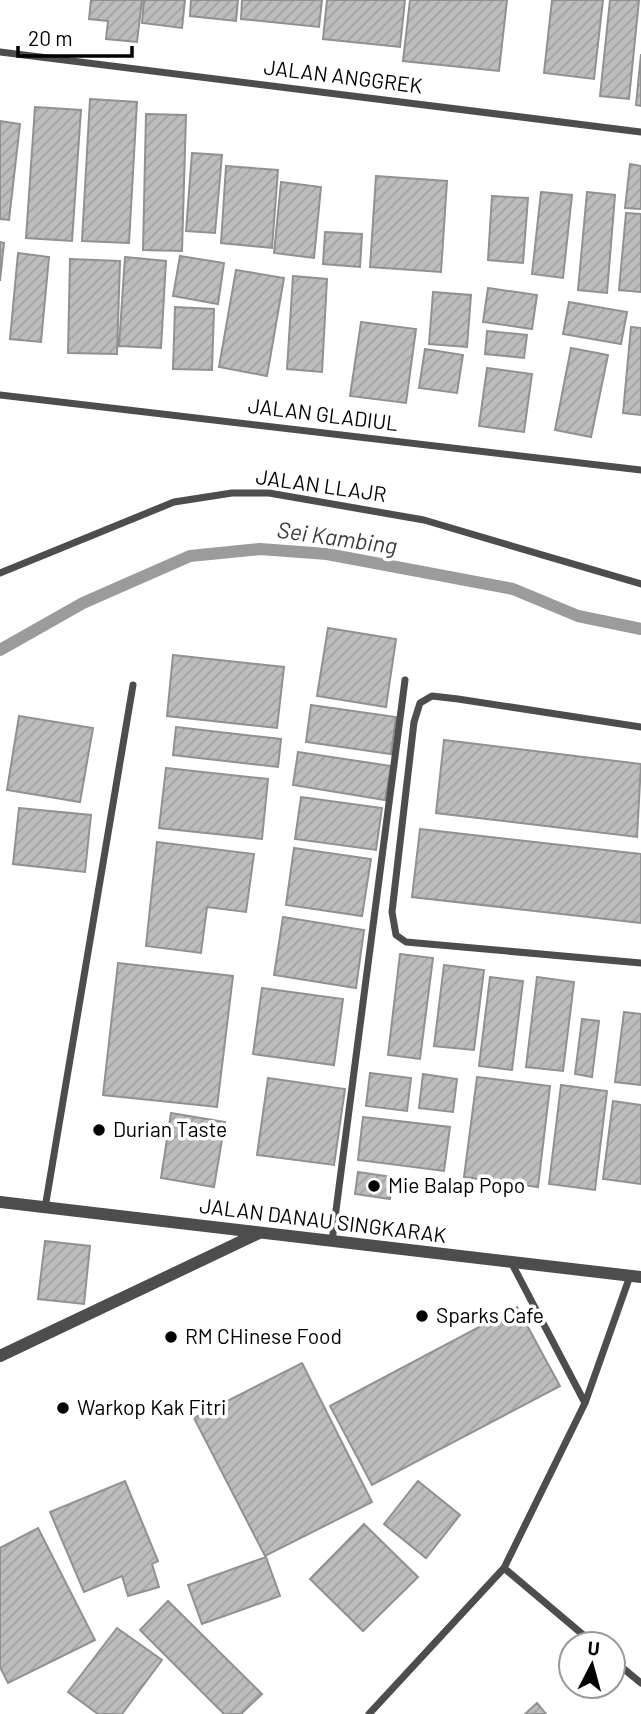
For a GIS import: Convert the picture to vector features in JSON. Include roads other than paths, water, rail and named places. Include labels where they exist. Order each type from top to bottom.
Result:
[{"type":"street","name":"JALAN ANGGREK","points":[[0,52],[641,132]]},
{"type":"street","name":"JALAN GLADIUL","points":[[0,395],[641,470]]},
{"type":"street","name":"JALAN LLAJR","points":[[0,573],[174,502],[232,493],[269,493],[424,520],[641,584]]},
{"type":"street","points":[[332,1241],[405,680]]},
{"type":"street","points":[[45,1208],[134,685]]},
{"type":"street","points":[[641,727],[432,696],[419,704],[414,722],[393,912],[396,936],[406,942],[641,962]]},
{"type":"street","name":"JALAN DANAU SINGKARAK","points":[[0,1202],[636,1277]]},
{"type":"street","points":[[0,1356],[260,1233]]},
{"type":"street","points":[[511,1262],[585,1404]]},
{"type":"street","points":[[369,1714],[504,1568],[585,1404],[636,1277]]},
{"type":"street","points":[[504,1568],[577,1630]]},
{"type":"street","points":[[627,1672],[641,1683]]},
{"type":"waterway","name":"Sei Kambing","points":[[0,650],[83,603],[190,556],[260,549],[327,554],[513,589],[578,616],[641,629]]},
{"type":"place","name":"Durian Taste","points":[[99,1130]]},
{"type":"place","name":"Mie Balap Popo","points":[[374,1186]]},
{"type":"place","name":"Sparks Cafe","points":[[422,1316]]},
{"type":"place","name":"RM CHinese Food","points":[[171,1337]]},
{"type":"place","name":"Warkop Kak Fitri","points":[[63,1408]]}]
